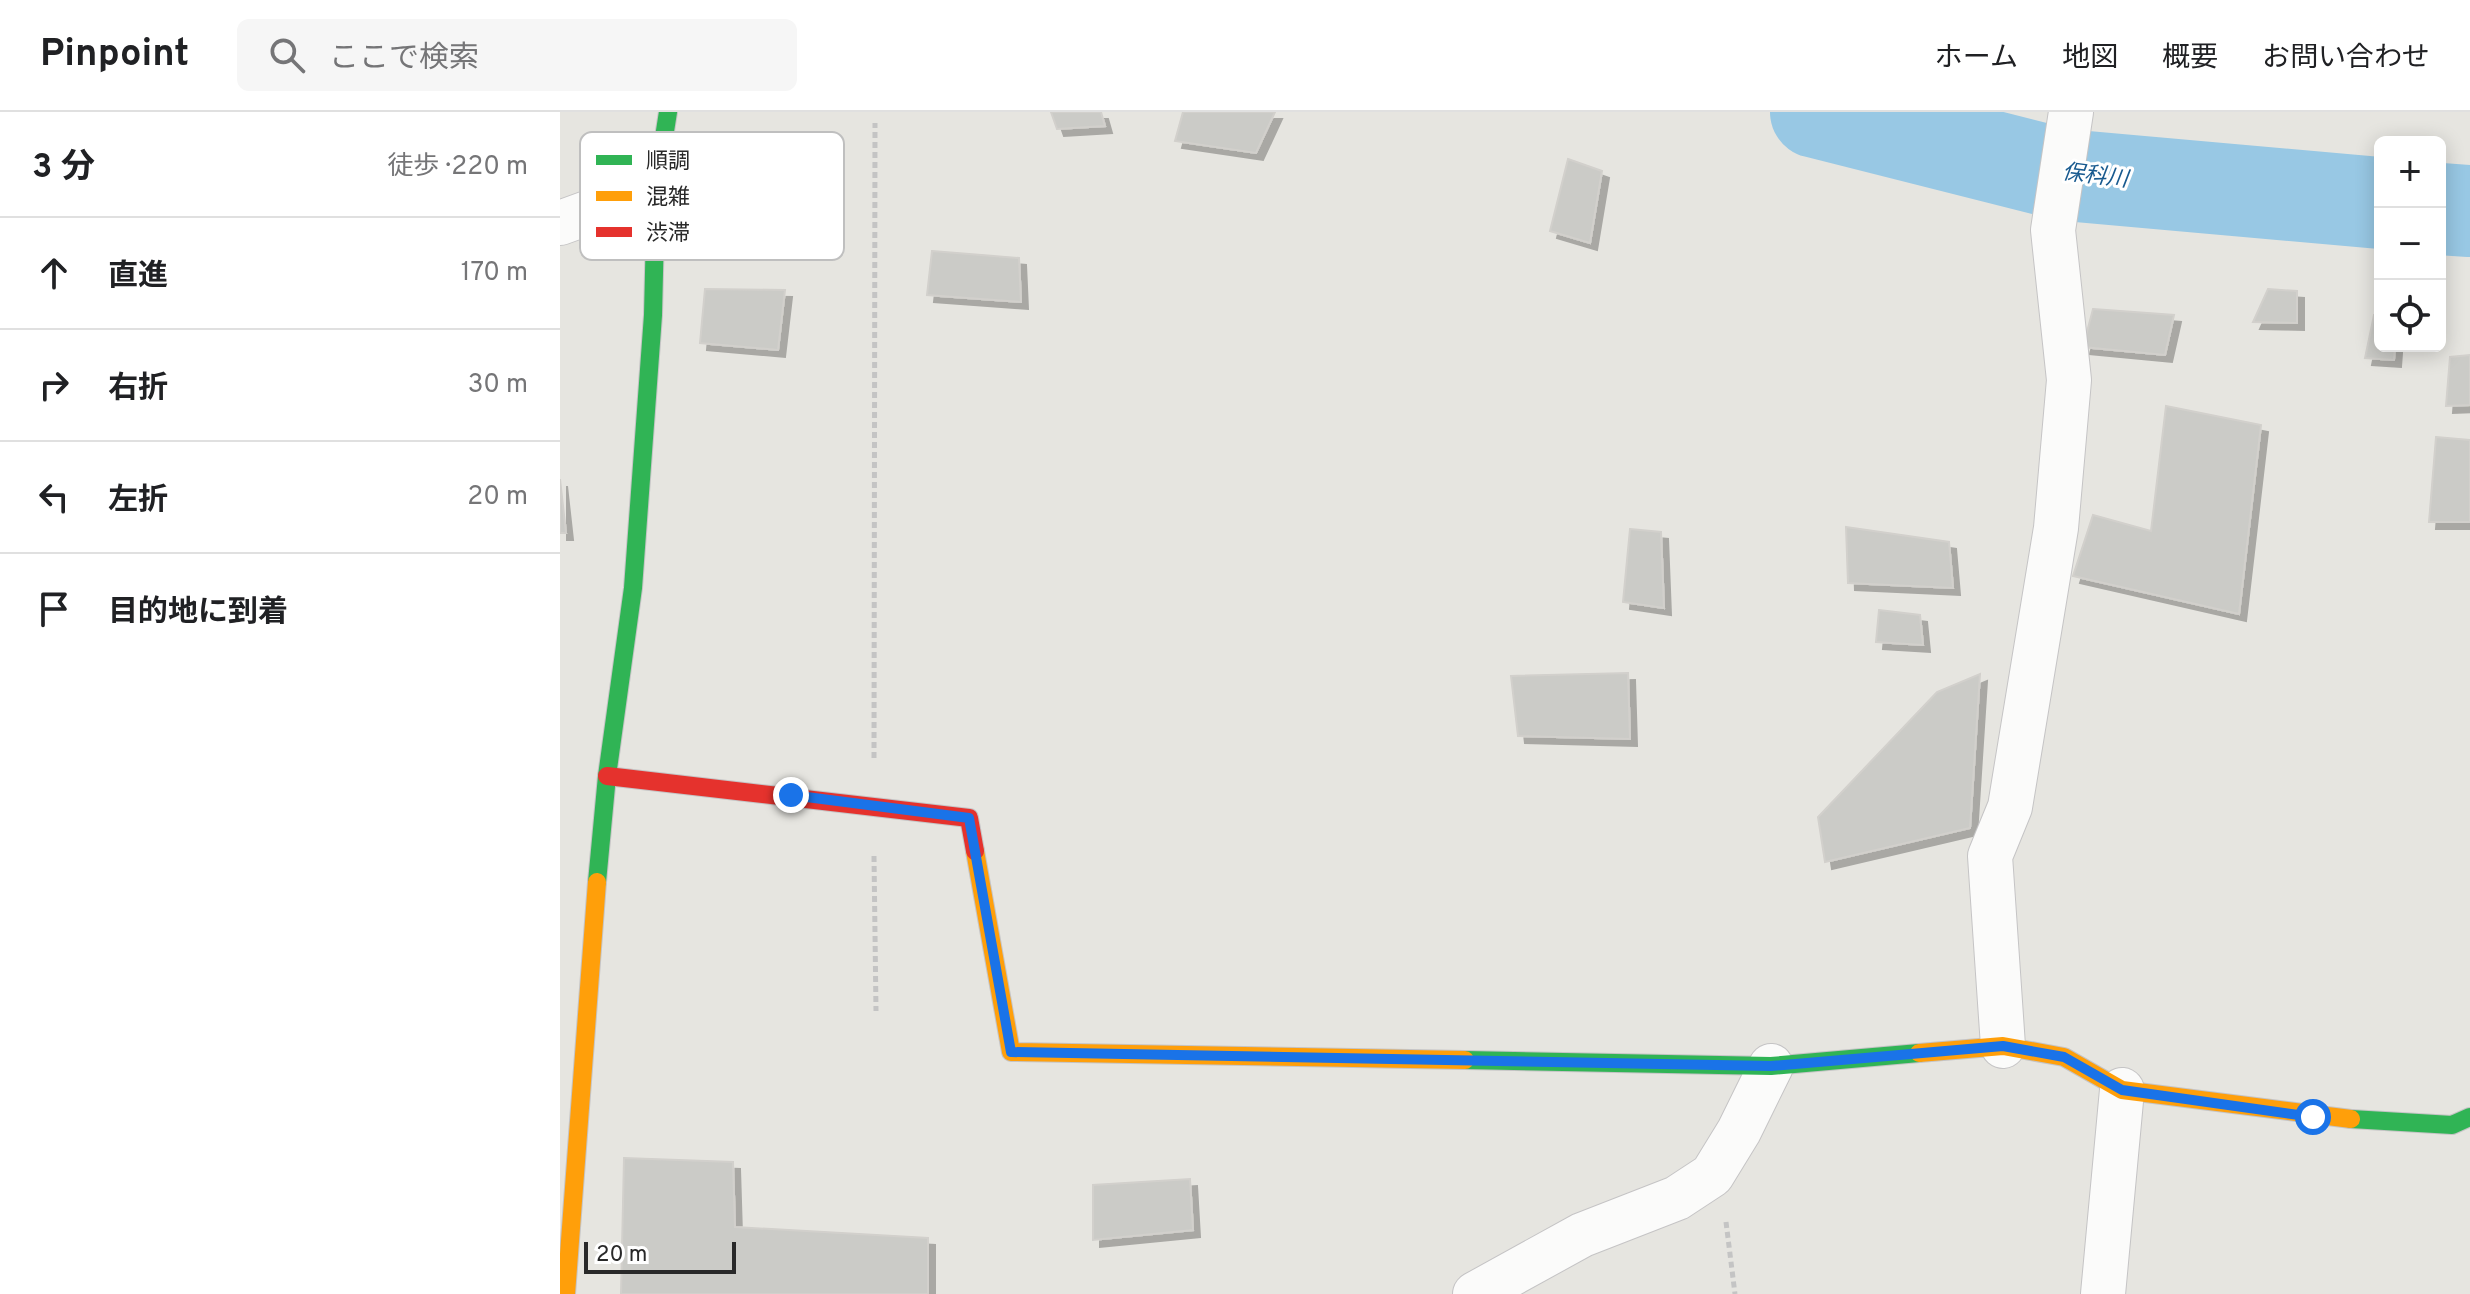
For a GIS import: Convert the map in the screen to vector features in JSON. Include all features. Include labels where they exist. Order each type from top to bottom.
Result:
[{"type":"street","points":[[665,132],[668,112]]},
{"type":"street","points":[[2003,1046],[1990,856],[2010,807],[2056,528],[2069,380],[2053,230],[2071,112]]},
{"type":"street","points":[[560,223],[580,216]]},
{"type":"street","points":[[566,1294],[572,1017],[633,588],[654,260]]},
{"type":"street","points":[[607,776],[969,818],[1011,1052],[1771,1066],[2003,1046],[2064,1057],[2122,1090],[2313,1117],[2452,1125],[2470,1117]]},
{"type":"street","points":[[1475,1294],[1582,1235],[1677,1198],[1712,1175],[1739,1131],[1771,1066]]},
{"type":"street","points":[[2103,1294],[2122,1090]]},
{"type":"path","points":[[875,123],[876,1011]]},
{"type":"path","points":[[1712,1175],[1725,1211],[1735,1294]]},
{"type":"building","points":[[1051,112],[1101,112],[1105,126],[1057,129]]},
{"type":"building","points":[[1183,112],[1275,112],[1256,153],[1175,141]]},
{"type":"building","points":[[1568,159],[1602,171],[1590,243],[1550,231]]},
{"type":"building","points":[[932,251],[1019,258],[1021,302],[927,295]]},
{"type":"building","points":[[705,289],[785,290],[778,350],[700,343]]},
{"type":"building","points":[[2268,289],[2297,291],[2297,323],[2253,322]]},
{"type":"building","points":[[2093,309],[2174,315],[2165,355],[2083,347]]},
{"type":"building","points":[[2374,315],[2374,352],[2395,352],[2394,360],[2365,358]]},
{"type":"building","points":[[2470,355],[2470,405],[2446,406],[2450,357]]},
{"type":"building","points":[[2166,406],[2261,425],[2239,614],[2073,576],[2093,515],[2151,531]]},
{"type":"building","points":[[2436,437],[2470,440],[2470,522],[2429,522]]},
{"type":"building","points":[[560,479],[566,533],[560,533]]},
{"type":"building","points":[[1846,527],[1949,542],[1953,588],[1848,583]]},
{"type":"building","points":[[1630,529],[1661,532],[1664,608],[1623,602]]},
{"type":"building","points":[[1879,610],[1920,615],[1923,645],[1876,642]]},
{"type":"building","points":[[1628,673],[1630,739],[1518,736],[1511,676]]},
{"type":"building","points":[[1980,674],[1970,828],[1825,862],[1818,817],[1937,692]]},
{"type":"building","points":[[624,1158],[733,1162],[735,1227],[928,1238],[928,1294],[621,1294]]},
{"type":"building","points":[[1190,1179],[1193,1230],[1093,1240],[1093,1185]]},
{"type":"waterway","name":"保科川","points":[[1816,112],[2065,175],[2374,202]]},
{"type":"waterway","name":"保科川","points":[[2446,209],[2470,211]]},
{"type":"traffic: fast","points":[[665,132],[668,112]]},
{"type":"traffic: fast","points":[[597,882],[607,776],[633,588],[654,260]]},
{"type":"traffic: fast","points":[[1465,1060],[1771,1066],[1919,1053]]},
{"type":"traffic: fast","points":[[2351,1119],[2452,1125],[2470,1117]]},
{"type":"traffic: slow","points":[[975,851],[1011,1052],[1465,1060]]},
{"type":"traffic: slow","points":[[566,1294],[597,882]]},
{"type":"traffic: slow","points":[[1919,1053],[2003,1046],[2064,1057],[2122,1090],[2351,1119]]},
{"type":"traffic: jam","points":[[607,776],[969,818],[975,851]]},
{"type":"route","points":[[791,795],[969,818],[1011,1052],[1771,1066],[2003,1046],[2064,1057],[2122,1090],[2313,1117]]}]
